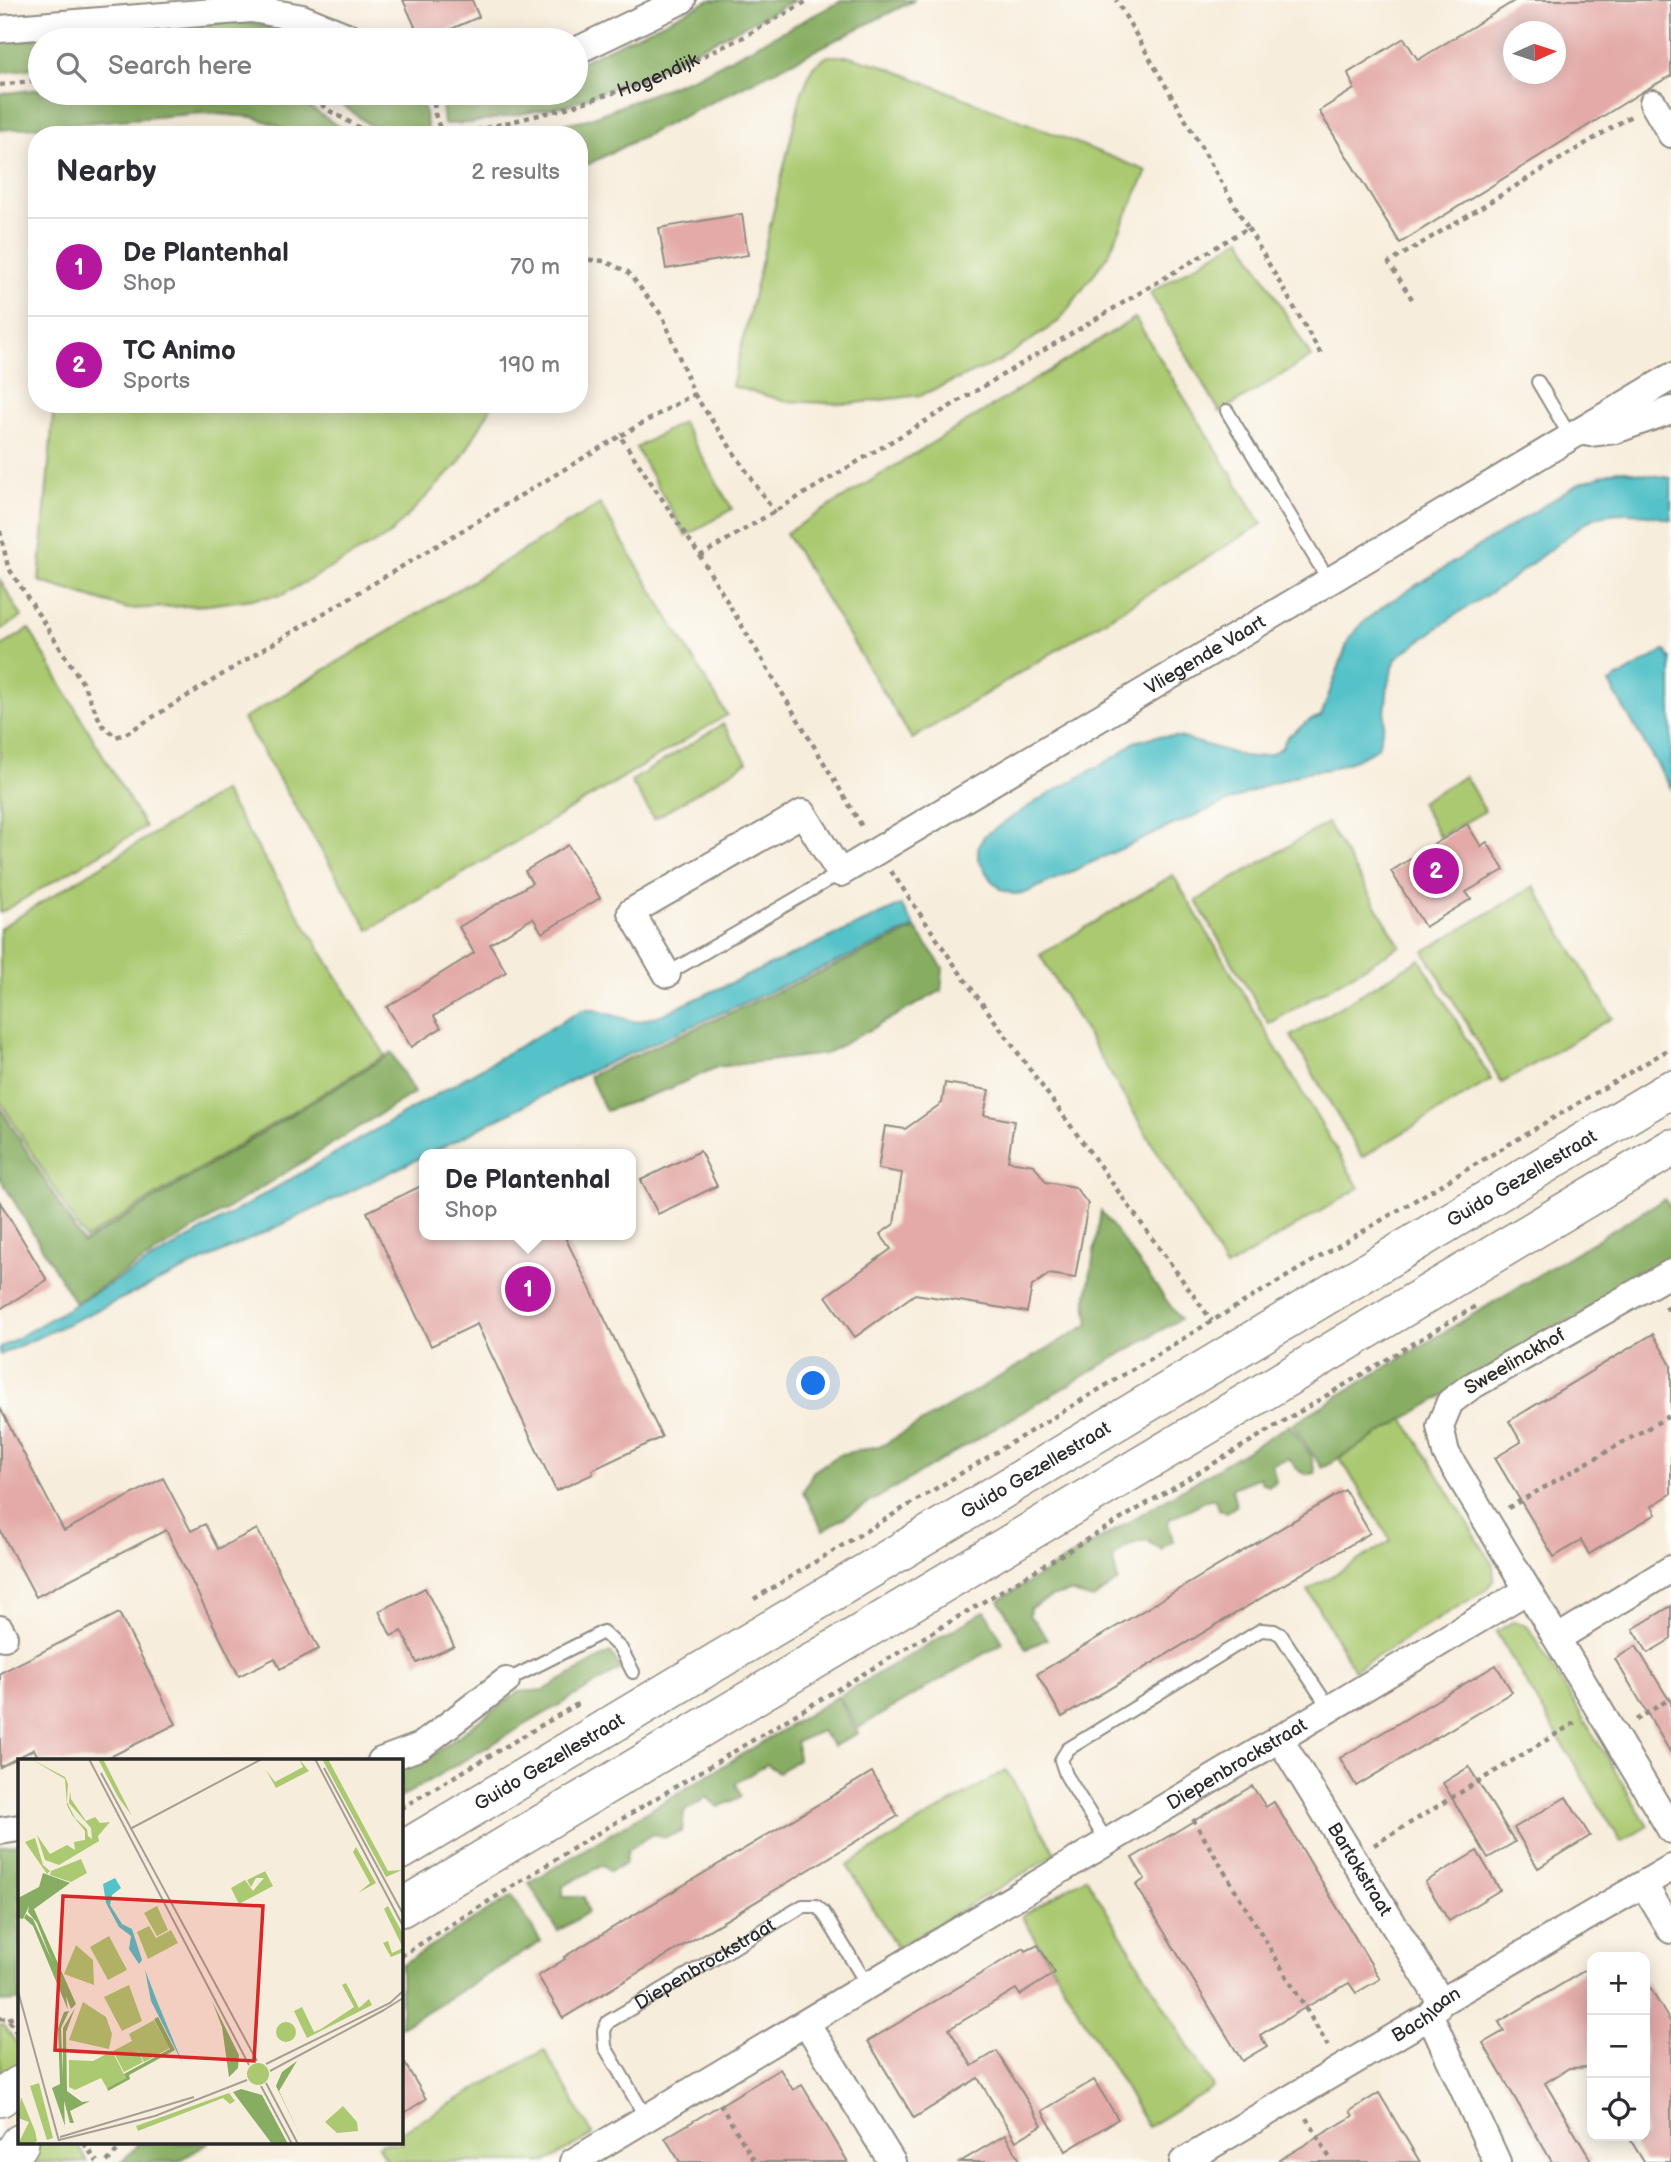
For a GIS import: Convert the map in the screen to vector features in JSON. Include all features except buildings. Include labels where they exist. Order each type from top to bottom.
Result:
[{"type":"main road","name":"Guido Gezellestraat","points":[[402,1851],[1671,1089]]},
{"type":"main road","points":[[402,1907],[1671,1148]]},
{"type":"main road","points":[[0,2098],[18,2086]]},
{"type":"main road","points":[[8,2162],[19,2144]]},
{"type":"street","points":[[588,45],[682,0]]},
{"type":"street","points":[[0,29],[252,9],[302,18],[327,28]]},
{"type":"street","points":[[1653,103],[1671,134]]},
{"type":"street","name":"Vliegende Vaart","points":[[667,974],[631,912],[803,813],[840,873],[1671,377]]},
{"type":"street","name":"Vliegende Vaart","points":[[1570,436],[1615,430],[1671,410]]},
{"type":"street","name":"Sweelinckhof","points":[[1671,1273],[1470,1387],[1450,1402],[1440,1426],[1446,1453],[1671,1830]]},
{"type":"street","points":[[1558,1638],[1671,1569]]},
{"type":"street","name":"Diepenbrockstraat","points":[[573,2162],[1526,1591]]},
{"type":"street","points":[[386,1759],[421,1746],[506,1681]]},
{"type":"street","name":"Bartokstraat","points":[[1279,1738],[1352,1858],[1435,2009],[1497,2162]]},
{"type":"street","points":[[0,1831],[18,1828]]},
{"type":"street","name":"Bachlaan","points":[[1184,2162],[1671,1868]]},
{"type":"street","points":[[1644,1885],[1671,1930]]},
{"type":"street","points":[[807,2024],[892,2162]]},
{"type":"lane","points":[[1538,382],[1570,436]]},
{"type":"lane","points":[[1227,411],[1329,581]]},
{"type":"lane","name":"Vliegende Vaart","points":[[667,974],[840,873]]},
{"type":"lane","name":"Diepenbrockstraat","points":[[1108,1842],[1066,1775],[1061,1760],[1068,1749],[1261,1630],[1274,1631],[1281,1635],[1329,1708]]},
{"type":"lane","points":[[506,1681],[603,1632],[621,1649],[632,1672]]},
{"type":"lane","name":"Diepenbrockstraat","points":[[647,2119],[605,2047],[604,2031],[608,2022],[803,1906],[816,1906],[823,1912],[868,1987]]},
{"type":"path","name":"Hogendijk","points":[[588,101],[644,83],[740,39],[809,0]]},
{"type":"path","points":[[1116,0],[1321,354]]},
{"type":"path","points":[[0,85],[28,82]]},
{"type":"path","points":[[1412,299],[1389,263],[1653,103]]},
{"type":"path","points":[[322,105],[356,126]]},
{"type":"path","points":[[434,105],[439,126]]},
{"type":"path","name":"Hogendijk","points":[[494,126],[575,105]]},
{"type":"path","points":[[700,556],[1248,228]]},
{"type":"path","points":[[588,260],[604,261],[628,272],[663,317],[695,394],[775,513]]},
{"type":"path","points":[[0,531],[8,567],[82,682],[102,725],[116,737],[127,733],[620,436],[695,394]]},
{"type":"path","points":[[620,436],[700,556],[877,849],[958,970],[1212,1321]]},
{"type":"path","name":"Guido Gezellestraat","points":[[751,1600],[1671,1048]]},
{"type":"path","points":[[402,1955],[585,1841],[1480,1303]]},
{"type":"path","points":[[1485,1521],[1671,1415]]},
{"type":"path","name":"Guido Gezellestraat","points":[[402,1807],[586,1699]]},
{"type":"path","points":[[1614,1733],[1671,1699]]},
{"type":"path","points":[[1352,1858],[1599,1708]]},
{"type":"path","points":[[1180,1797],[1341,2068]]},
{"type":"path","points":[[0,2018],[8,2019],[18,2015]]},
{"type":"path","points":[[8,2019],[18,2034]]},
{"type":"path","points":[[707,2082],[755,2162]]},
{"type":"path","points":[[1294,2096],[1332,2162]]},
{"type":"path","points":[[85,2144],[97,2162]]},
{"type":"path","points":[[107,2162],[123,2144]]},
{"type":"green space","points":[[710,0],[796,0],[652,72],[588,97],[588,58]]},
{"type":"green space","points":[[843,0],[915,0],[588,164],[588,126],[551,126],[588,119],[699,75]]},
{"type":"green space","points":[[238,20],[277,28],[147,28]]},
{"type":"green space","points":[[28,39],[28,69],[0,73],[0,41]]},
{"type":"green space","points":[[828,56],[849,56],[881,65],[1147,171],[1108,255],[1059,321],[1000,361],[921,395],[848,404],[785,401],[732,386],[801,95],[813,66]]},
{"type":"green space","points":[[28,90],[28,105],[306,105],[338,126],[279,126],[253,117],[203,113],[0,130],[0,94]]},
{"type":"green space","points":[[343,105],[423,105],[427,126],[371,126]]},
{"type":"green space","points":[[442,105],[568,105],[471,123],[444,124]]},
{"type":"green space","points":[[1241,238],[1311,357],[1220,412],[1150,293]]},
{"type":"green space","points":[[1135,318],[1262,524],[912,739],[786,533]]},
{"type":"green space","points":[[53,413],[488,413],[459,463],[389,535],[282,595],[208,605],[128,609],[39,581]]},
{"type":"green space","points":[[682,422],[732,509],[686,536],[636,448]]},
{"type":"green space","points":[[600,504],[727,715],[369,930],[243,719]]},
{"type":"green space","points":[[0,580],[22,617],[0,630]]},
{"type":"green space","points":[[29,629],[145,827],[0,913],[0,647]]},
{"type":"green space","points":[[723,724],[747,762],[654,819],[631,781]]},
{"type":"green space","points":[[1465,776],[1485,811],[1440,837],[1420,802]]},
{"type":"green space","points":[[223,791],[385,1055],[85,1239],[0,1101],[0,928]]},
{"type":"green space","points":[[1327,823],[1400,946],[1269,1024],[1196,901]]},
{"type":"green space","points":[[1173,875],[1359,1188],[1226,1268],[1040,955]]},
{"type":"green space","points":[[1534,886],[1612,1018],[1502,1083],[1424,951]]},
{"type":"green space","points":[[916,929],[943,968],[941,991],[825,1054],[717,1067],[671,1088],[606,1111],[589,1076]]},
{"type":"green space","points":[[1420,959],[1491,1080],[1362,1157],[1291,1036]]},
{"type":"green space","points":[[392,1053],[414,1093],[75,1303],[0,1178],[0,1107],[83,1243]]},
{"type":"green space","points":[[1664,1199],[1671,1208],[1671,1260],[1322,1468],[1292,1424]]},
{"type":"green space","points":[[1101,1211],[1180,1319],[823,1530],[803,1492],[813,1472],[838,1455],[883,1445],[1089,1324],[1086,1301]]},
{"type":"green space","points":[[1404,1419],[1493,1565],[1494,1579],[1487,1589],[1354,1670],[1308,1590],[1391,1541],[1340,1458]]},
{"type":"green space","points":[[1289,1425],[1311,1456],[1315,1473],[1302,1473],[1289,1458],[1272,1464],[1276,1482],[1269,1486],[1261,1482],[1260,1477],[1232,1488],[1236,1506],[1227,1512],[1218,1509],[1215,1499],[1209,1499],[1170,1519],[1168,1522],[1173,1541],[1162,1550],[1149,1540],[1124,1549],[1113,1560],[1118,1581],[1093,1599],[1069,1592],[1051,1597],[1030,1608],[1029,1616],[1047,1639],[1026,1649],[999,1600]]},
{"type":"green space","points":[[985,1611],[1003,1643],[858,1728],[839,1696]]},
{"type":"green space","points":[[1514,1621],[1528,1627],[1648,1826],[1621,1842],[1496,1632]]},
{"type":"green space","points":[[611,1652],[621,1669],[402,1796],[402,1768],[430,1757],[518,1692],[544,1690]]},
{"type":"green space","points":[[837,1697],[858,1733],[834,1746],[821,1731],[796,1742],[798,1760],[778,1772],[767,1764],[736,1783],[741,1797],[718,1807],[707,1797],[684,1812],[682,1832],[665,1837],[653,1834],[628,1850],[625,1864],[609,1871],[603,1865],[563,1886],[563,1897],[584,1897],[588,1912],[558,1931],[529,1883]]},
{"type":"green space","points":[[1006,1770],[1056,1854],[897,1948],[847,1865]]},
{"type":"green space","points":[[18,1844],[18,2001],[0,2002],[0,1847]]},
{"type":"green space","points":[[1086,1877],[1213,2087],[1148,2127],[1022,1916]]},
{"type":"green space","points":[[512,1896],[541,1942],[402,2026],[402,1964]]},
{"type":"green space","points":[[0,2025],[4,2025],[18,2046],[18,2076],[0,2085]]},
{"type":"green space","points":[[544,2050],[593,2135],[546,2162],[387,2162],[378,2146],[402,2144],[402,2131]]},
{"type":"green space","points":[[34,2144],[77,2144],[87,2162],[19,2162]]},
{"type":"green space","points":[[138,2144],[207,2144],[177,2162],[122,2162]]},
{"type":"water","points":[[1618,470],[1671,478],[1671,520],[1650,515],[1617,513],[1586,522],[1506,583],[1461,611],[1396,658],[1388,684],[1384,723],[1378,747],[1356,760],[1267,785],[1025,893],[1013,894],[1002,890],[991,880],[978,859],[978,848],[984,836],[1035,802],[1120,754],[1134,742],[1157,736],[1180,737],[1249,758],[1271,754],[1282,747],[1287,737],[1310,720],[1321,716],[1349,639],[1362,623],[1388,603],[1580,483]]},
{"type":"water","points":[[1665,650],[1671,660],[1671,788],[1609,683]]},
{"type":"water","points":[[901,905],[915,927],[588,1072],[438,1149],[419,1149],[419,1158],[0,1355],[0,1348],[582,1010],[595,1010],[636,1022],[661,1015]]},
{"type":"place","name":"TC Animo","points":[[1436,871]]},
{"type":"place","name":"De Plantenhal","points":[[528,1289]]}]
